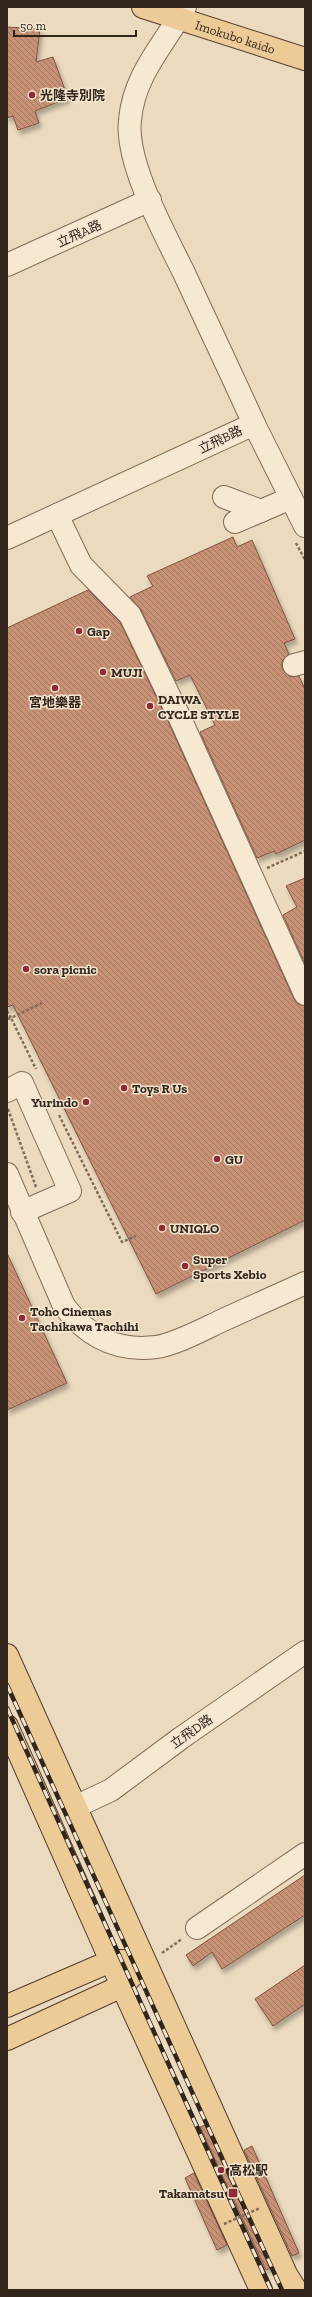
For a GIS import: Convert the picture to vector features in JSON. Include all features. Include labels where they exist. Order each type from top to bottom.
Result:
[{"type":"main road","name":"Imokubo kaido","points":[[143,7],[182,12],[305,59]]},
{"type":"main road","points":[[7,1655],[75,1807],[153,1958],[286,2274],[296,2290]]},
{"type":"main road","points":[[7,1726],[122,1986],[261,2290]]},
{"type":"main road","points":[[7,2006],[111,1961],[153,1958]]},
{"type":"main road","points":[[7,2039],[122,1986],[153,1958]]},
{"type":"street","name":"立飛B路","points":[[7,538],[254,424],[150,200],[131,144],[129,121],[134,99],[150,60],[182,12]]},
{"type":"street","name":"立飛A路","points":[[7,265],[150,200]]},
{"type":"street","points":[[254,424],[305,526]]},
{"type":"street","points":[[224,497],[261,511]]},
{"type":"street","points":[[235,522],[291,498]]},
{"type":"street","points":[[57,515],[81,565],[130,615],[178,714],[305,994]]},
{"type":"street","points":[[7,1090],[22,1083],[70,1191],[32,1208]]},
{"type":"street","points":[[7,1174],[32,1208],[64,1306],[77,1323],[98,1338],[115,1344],[136,1347],[157,1347],[193,1333],[305,1283]]},
{"type":"street","name":"立飛D路","points":[[75,1807],[111,1790],[181,1738],[305,1652]]},
{"type":"street","points":[[197,1928],[305,1854]]},
{"type":"path","points":[[261,871],[305,851]]},
{"type":"path","points":[[7,1019],[42,1003]]},
{"type":"path","points":[[7,1011],[38,1074]]},
{"type":"path","points":[[7,1104],[32,1208]]},
{"type":"path","points":[[56,1109],[122,1242],[136,1236]]},
{"type":"path","points":[[153,1958],[197,1928]]},
{"type":"path","points":[[224,2224],[260,2208]]},
{"type":"building","points":[[7,27],[40,29],[36,62],[53,57],[68,98],[35,111],[39,123],[18,130],[13,116],[7,118]]},
{"type":"building","points":[[233,537],[237,547],[252,540],[295,639],[284,643],[289,654],[282,661],[282,669],[290,677],[299,676],[305,689],[305,840],[276,854],[274,851],[257,858],[200,732],[215,725],[190,675],[176,681],[141,610],[130,597],[153,586],[147,576]]},
{"type":"building","points":[[88,590],[120,622],[167,719],[294,999],[298,1004],[305,1006],[305,1220],[156,1294],[13,1005],[7,1007],[7,628]]},
{"type":"building","points":[[305,878],[305,964],[283,915],[297,907],[286,886]]},
{"type":"building","name":"Toho Cinemas Tachikawa Tachihi","points":[[7,1253],[67,1383],[7,1410]]},
{"type":"building","points":[[305,1875],[305,1915],[222,1969],[212,1952],[193,1966],[186,1955]]},
{"type":"building","points":[[305,1965],[305,2004],[273,2026],[255,1999]]},
{"type":"building","points":[[205,2125],[270,2268],[266,2270],[200,2127]]},
{"type":"building","points":[[252,2146],[299,2253],[292,2256],[244,2150]]},
{"type":"building","points":[[194,2173],[227,2245],[217,2250],[185,2178]]},
{"type":"railway","points":[[7,1685],[282,2290]]},
{"type":"railway","points":[[7,1708],[271,2290]]},
{"type":"place","name":"光隆寺別院","points":[[32,95]]},
{"type":"place","name":"Gap","points":[[79,631]]},
{"type":"place","name":"MUJI","points":[[103,672]]},
{"type":"place","name":"宮地樂器","points":[[55,688]]},
{"type":"place","name":"DAIWA CYCLE STYLE","points":[[150,706]]},
{"type":"place","name":"sora picnic","points":[[26,969]]},
{"type":"place","name":"Toys R Us","points":[[124,1088]]},
{"type":"place","name":"Yurindo","points":[[86,1102]]},
{"type":"place","name":"GU","points":[[217,1159]]},
{"type":"place","name":"UNIQLO","points":[[162,1228]]},
{"type":"place","name":"Super Sports Xebio","points":[[185,1266]]},
{"type":"place","name":"Toho Cinemas Tachikawa Tachihi","points":[[22,1318]]},
{"type":"place","name":"高松駅","points":[[221,2170]]},
{"type":"place","name":"Takamatsu","points":[[233,2193]]}]
